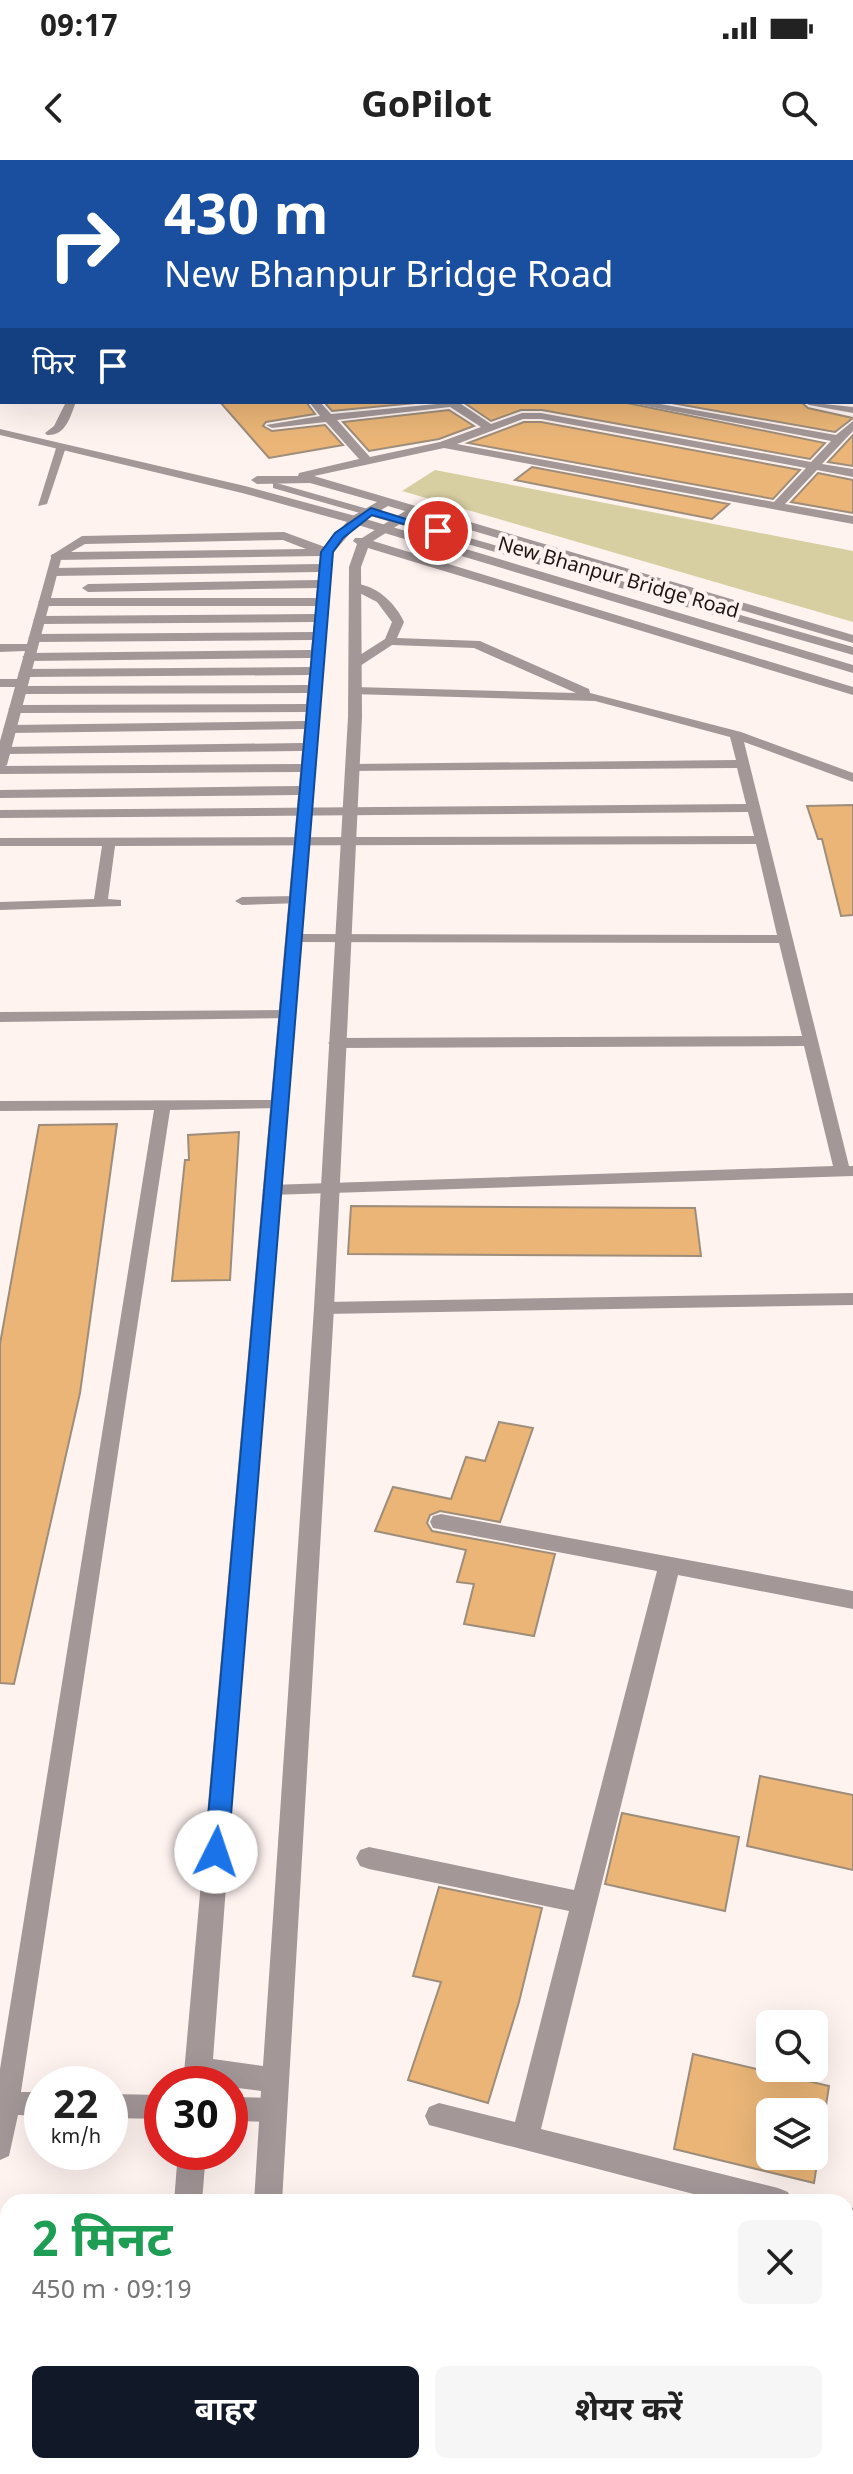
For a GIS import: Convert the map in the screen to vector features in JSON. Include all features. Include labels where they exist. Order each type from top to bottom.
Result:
[{"type":"street","points":[[51,433],[59,428],[70,404]]},
{"type":"street","points":[[316,404],[367,461]]},
{"type":"street","points":[[272,425],[438,404]]},
{"type":"street","points":[[456,404],[488,427]]},
{"type":"street","points":[[641,404],[838,439]]},
{"type":"street","points":[[820,404],[853,410]]},
{"type":"street","points":[[293,478],[443,445],[522,416],[541,416],[853,473]]},
{"type":"street","name":"New Bhanpur Bridge Road","points":[[0,421],[257,480],[853,651]]},
{"type":"street","points":[[776,507],[853,424]]},
{"type":"street","name":"New Bhanpur Bridge Road","points":[[0,432],[371,511]]},
{"type":"street","points":[[443,445],[853,520]]},
{"type":"street","points":[[257,480],[311,479],[371,511],[401,520],[853,639]]},
{"type":"street","points":[[199,2066],[270,1190],[321,629],[371,511]]},
{"type":"street","points":[[10,729],[163,727],[321,629],[364,542],[401,520]]},
{"type":"street","name":"New Bhanpur Bridge Road","points":[[401,520],[853,669]]},
{"type":"street","points":[[56,556],[82,540],[284,536],[321,629]]},
{"type":"street","points":[[151,792],[199,537]]},
{"type":"street","points":[[268,2194],[324,1308],[352,768],[356,663],[355,567],[364,542]]},
{"type":"street","points":[[364,542],[853,691]]},
{"type":"street","points":[[56,556],[194,563],[321,629]]},
{"type":"street","points":[[53,572],[194,563]]},
{"type":"street","points":[[46,596],[190,587],[321,629]]},
{"type":"street","points":[[46,596],[187,602],[321,629]]},
{"type":"street","points":[[40,620],[184,619],[321,629]]},
{"type":"street","points":[[32,647],[321,629]]},
{"type":"street","points":[[32,647],[177,655],[321,629]]},
{"type":"street","points":[[23,682],[174,672],[321,629]]},
{"type":"street","points":[[23,682],[170,689],[321,629]]},
{"type":"street","points":[[15,709],[167,709],[321,629]]},
{"type":"street","points":[[1,762],[159,748],[311,747]]},
{"type":"street","points":[[1,762],[155,769],[309,768]]},
{"type":"street","points":[[0,794],[307,790]]},
{"type":"street","points":[[441,1522],[853,1600]]},
{"type":"street","points":[[525,2136],[669,1567]]},
{"type":"street","points":[[369,1858],[582,1903]]},
{"type":"street","points":[[248,2079],[274,2080]]},
{"type":"street","points":[[439,2116],[747,2194]]},
{"type":"street","points":[[189,2194],[191,2170]]},
{"type":"lane","points":[[42,504],[61,447]]},
{"type":"lane","points":[[1,762],[56,556]]},
{"type":"lane","points":[[354,586],[377,595],[392,608],[398,622],[390,641],[356,663]]},
{"type":"lane","points":[[390,641],[476,644],[595,697],[736,735],[853,778]]},
{"type":"lane","points":[[0,648],[32,647]]},
{"type":"lane","points":[[0,683],[23,682]]},
{"type":"lane","points":[[355,691],[595,697]]},
{"type":"lane","points":[[270,1190],[847,1171],[810,1041],[736,735]]},
{"type":"lane","points":[[352,768],[743,764]]},
{"type":"lane","points":[[0,814],[754,808]]},
{"type":"lane","points":[[0,842],[761,840]]},
{"type":"lane","points":[[100,904],[109,842]]},
{"type":"lane","points":[[242,901],[297,900]]},
{"type":"lane","points":[[0,906],[116,903]]},
{"type":"lane","points":[[293,938],[786,939]]},
{"type":"lane","points":[[0,1017],[286,1015]]},
{"type":"lane","points":[[336,1043],[810,1041]]},
{"type":"lane","points":[[0,2148],[3,2103],[163,1105]]},
{"type":"lane","points":[[1,1111],[163,1105],[278,1105]]},
{"type":"lane","points":[[324,1308],[853,1299]]},
{"type":"lane","points":[[3,2103],[24,2104]]},
{"type":"lane","points":[[248,2109],[272,2110]]},
{"type":"shaded area","points":[[435,470],[853,551],[853,622],[402,491]]},
{"type":"building","points":[[222,404],[308,404],[315,414],[266,422],[263,426],[272,431],[325,425],[343,445],[269,458]]},
{"type":"building","points":[[326,404],[405,404],[332,411]]},
{"type":"building","points":[[466,404],[632,404],[825,443],[810,459],[542,410],[521,410],[491,421]]},
{"type":"building","points":[[677,404],[803,404],[808,408],[853,418],[835,432]]},
{"type":"building","points":[[449,410],[474,426],[439,439],[369,451],[343,422]]},
{"type":"building","points":[[524,422],[541,422],[800,470],[773,499],[468,443]]},
{"type":"building","points":[[853,435],[853,466],[828,462]]},
{"type":"building","points":[[532,467],[729,504],[712,519],[515,480]]},
{"type":"building","points":[[818,473],[853,480],[853,513],[791,502]]},
{"type":"building","points":[[853,805],[853,915],[841,916],[822,839],[818,839],[807,806]]},
{"type":"building","points":[[117,1124],[80,1393],[14,1684],[0,1683],[0,1344],[39,1125]]},
{"type":"building","points":[[239,1132],[230,1280],[172,1281],[185,1160],[189,1160],[188,1135]]},
{"type":"building","points":[[351,1206],[695,1208],[701,1256],[348,1254]]},
{"type":"building","points":[[499,1422],[533,1428],[500,1522],[440,1511],[430,1515],[427,1523],[432,1531],[555,1554],[534,1636],[464,1624],[474,1584],[457,1582],[466,1550],[375,1531],[393,1487],[451,1499],[466,1457],[485,1461]]},
{"type":"building","points":[[760,1776],[853,1795],[853,1870],[747,1846]]},
{"type":"building","points":[[622,1813],[739,1837],[725,1911],[605,1884]]},
{"type":"building","points":[[439,1887],[542,1908],[519,2002],[488,2103],[408,2080],[441,1982],[413,1976]]},
{"type":"building","points":[[693,2054],[756,2069],[756,2082],[812,2082],[829,2086],[827,2098],[756,2098],[756,2169],[674,2149]]},
{"type":"building","points":[[760,2170],[816,2170],[814,2183]]},
{"type":"route","points":[[216,1852],[269,1197],[327,552],[355,520],[371,511],[438,531]]}]
